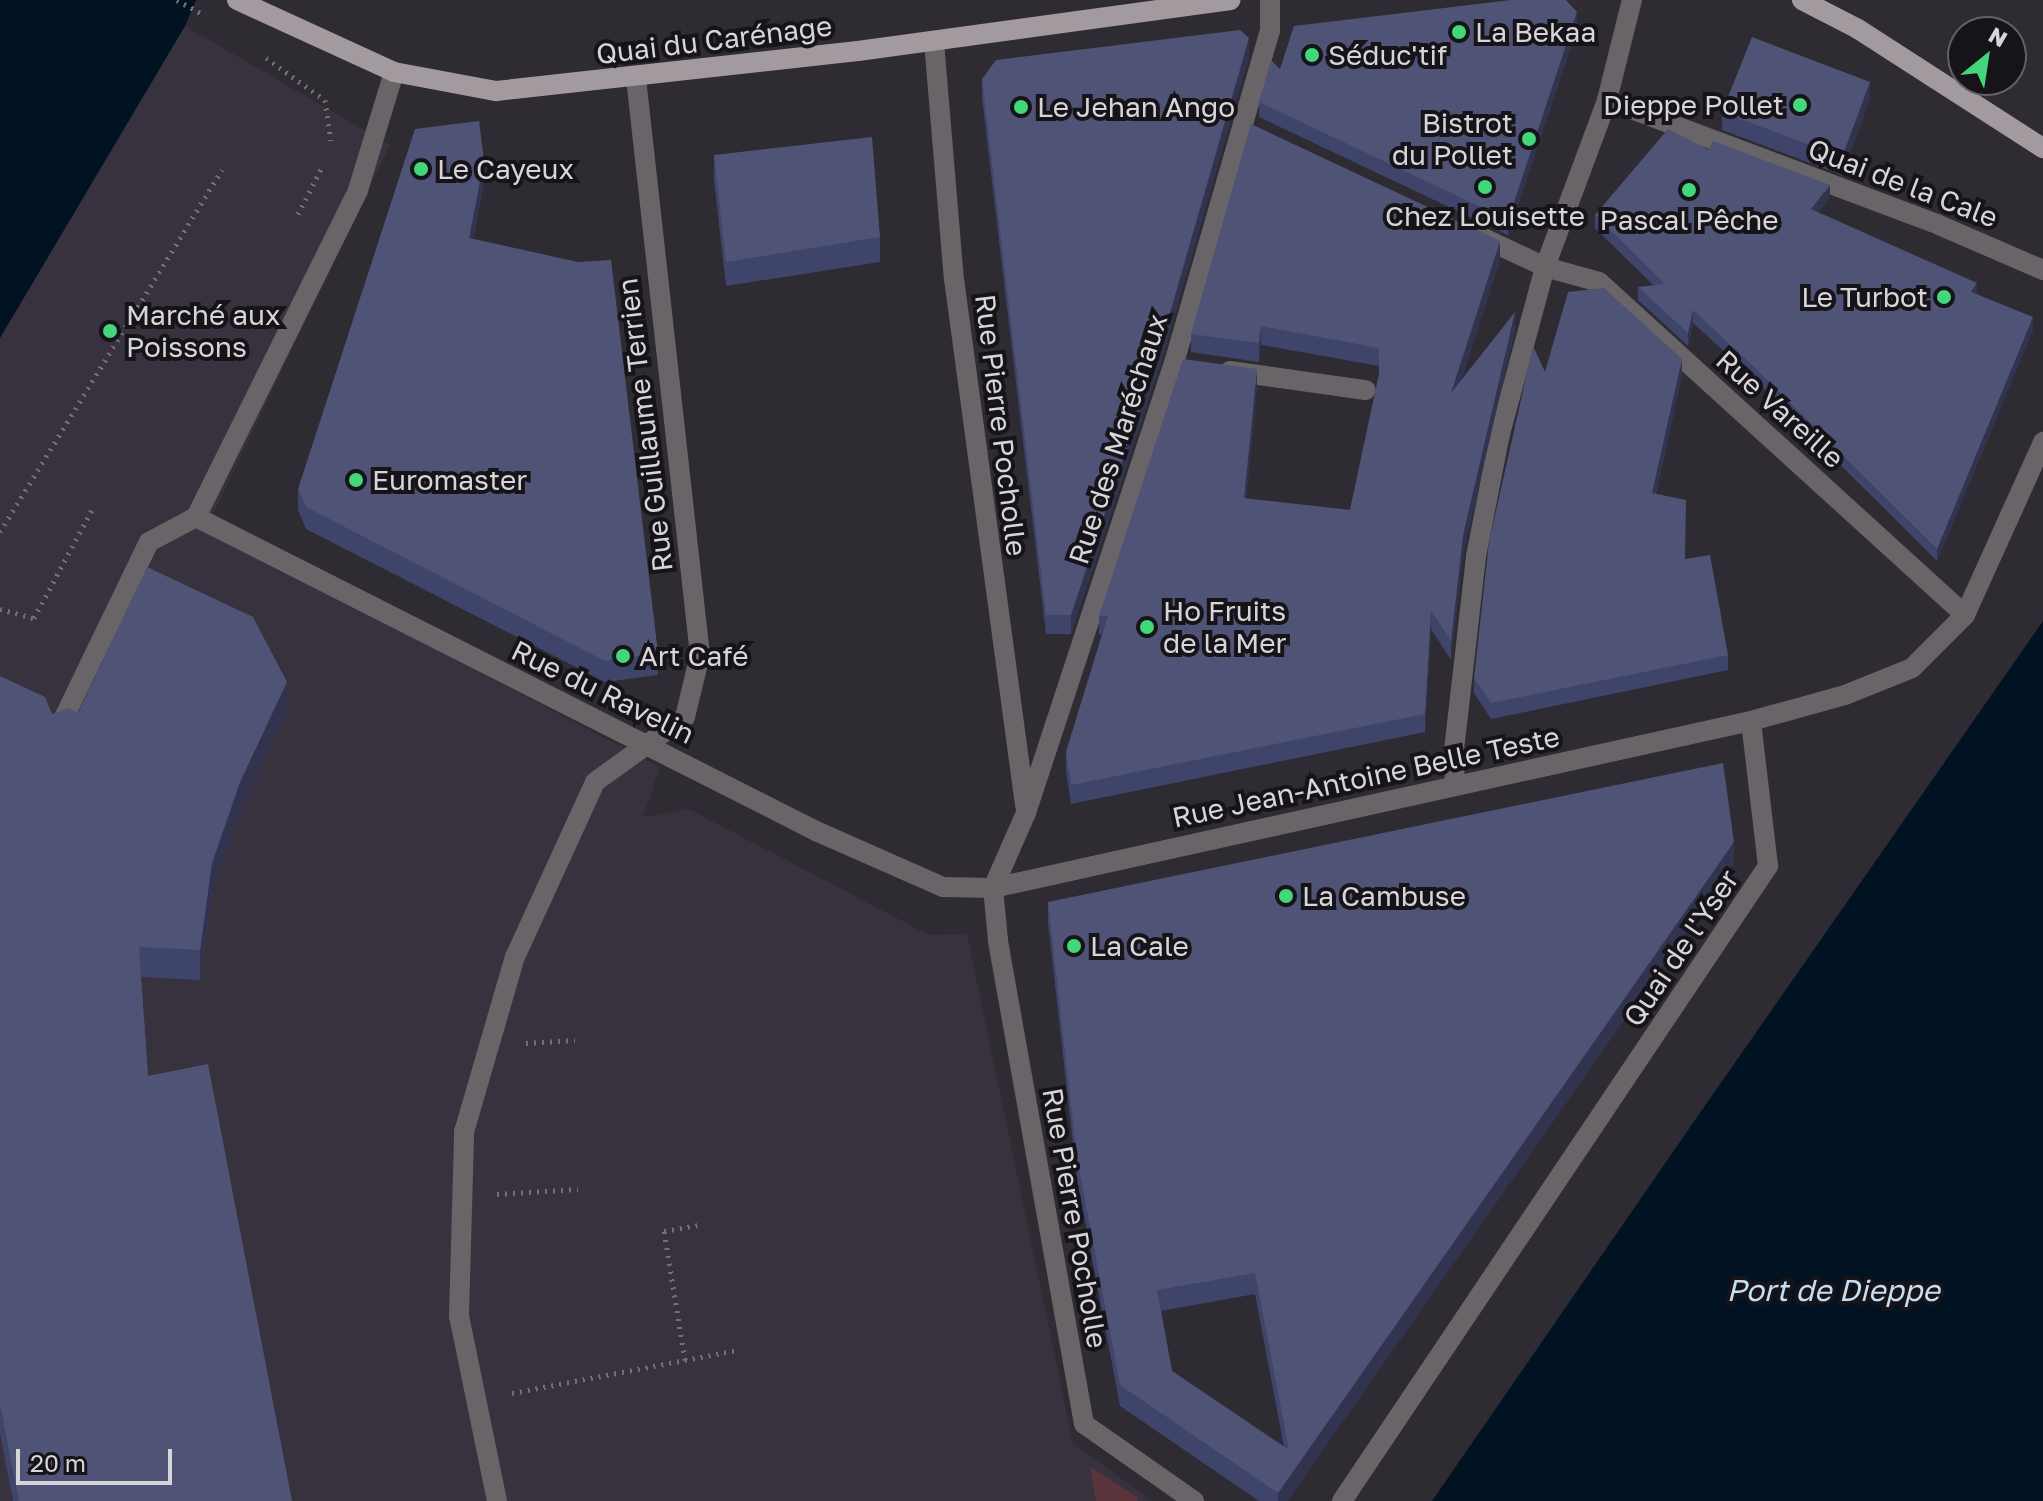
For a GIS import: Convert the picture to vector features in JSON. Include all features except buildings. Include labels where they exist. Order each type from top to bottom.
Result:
[{"type":"main road","name":"Quai du Carénage","points":[[237,0],[394,72],[496,91],[636,78],[934,42],[1231,0]]},
{"type":"main road","points":[[1802,0],[1858,29],[2043,148]]},
{"type":"street","name":"Rue des Maréchaux","points":[[993,888],[1026,813],[1189,366],[1251,129],[1270,31],[1270,0]]},
{"type":"street","points":[[1455,786],[1454,750],[1476,556],[1500,434],[1545,267],[1607,100],[1632,0]]},
{"type":"street","name":"Rue Pierre Pocholle","points":[[934,42],[954,279],[1026,813]]},
{"type":"street","points":[[57,732],[149,542],[196,517],[358,190],[394,72]]},
{"type":"street","name":"Rue Guillaume Terrien","points":[[497,1501],[459,1316],[464,1132],[515,957],[595,782],[685,717],[700,655],[636,78]]},
{"type":"street","name":"Quai de la Cale","points":[[1607,100],[1939,225],[2043,270]]},
{"type":"street","name":"Rue Vareille","points":[[1459,227],[1545,267],[1599,282],[1965,615]]},
{"type":"street","points":[[1189,366],[1366,390]]},
{"type":"street","points":[[1751,721],[1845,695],[1912,668],[1965,615],[2043,442]]},
{"type":"street","name":"Rue du Ravelin","points":[[196,517],[816,831],[943,887],[993,888]]},
{"type":"street","name":"Rue Jean-Antoine Belle Teste","points":[[993,888],[1751,721]]},
{"type":"street","name":"Quai de l'Yser","points":[[1342,1501],[1768,866],[1751,721]]},
{"type":"street","name":"Rue Pierre Pocholle","points":[[993,888],[998,940],[1084,1424],[1194,1501]]},
{"type":"path","points":[[177,0],[215,22]]},
{"type":"path","points":[[252,48],[325,100],[332,148]]},
{"type":"path","points":[[298,214],[325,161]]},
{"type":"path","points":[[0,532],[222,170]]},
{"type":"path","points":[[0,609],[34,618],[93,508]]},
{"type":"path","points":[[460,1196],[578,1189]]},
{"type":"path","points":[[685,1360],[664,1231],[697,1225]]},
{"type":"path","points":[[476,1400],[737,1350]]},
{"type":"shaded area","points":[[185,26],[390,145],[206,529],[660,767],[643,817],[689,809],[929,935],[967,934],[1073,1443],[1152,1501],[0,1501],[0,338]]},
{"type":"shaded area","points":[[1090,1467],[1139,1498],[1137,1501],[1096,1501]]},
{"type":"water","points":[[0,0],[196,0],[185,26],[0,338]]},
{"type":"water","name":"Port de Dieppe","points":[[2043,621],[2043,1501],[1432,1501],[1695,1120]]},
{"type":"place","name":"La Bekaa","points":[[1459,32]]},
{"type":"place","name":"Séduc'tif","points":[[1312,55]]},
{"type":"place","name":"Dieppe Pollet","points":[[1800,105]]},
{"type":"place","name":"Le Jehan Ango","points":[[1021,107]]},
{"type":"place","name":"Bistrot du Pollet","points":[[1529,139]]},
{"type":"place","name":"Le Cayeux","points":[[421,169]]},
{"type":"place","name":"Chez Louisette","points":[[1485,187]]},
{"type":"place","name":"Pascal Pêche","points":[[1689,190]]},
{"type":"place","name":"Le Turbot","points":[[1944,297]]},
{"type":"place","name":"Marché aux Poissons","points":[[110,331]]},
{"type":"place","name":"Euromaster","points":[[356,480]]},
{"type":"place","name":"Ho Fruits de la Mer","points":[[1147,627]]},
{"type":"place","name":"Art Café","points":[[623,656]]},
{"type":"place","name":"La Cambuse","points":[[1286,896]]},
{"type":"place","name":"La Cale","points":[[1074,946]]}]
